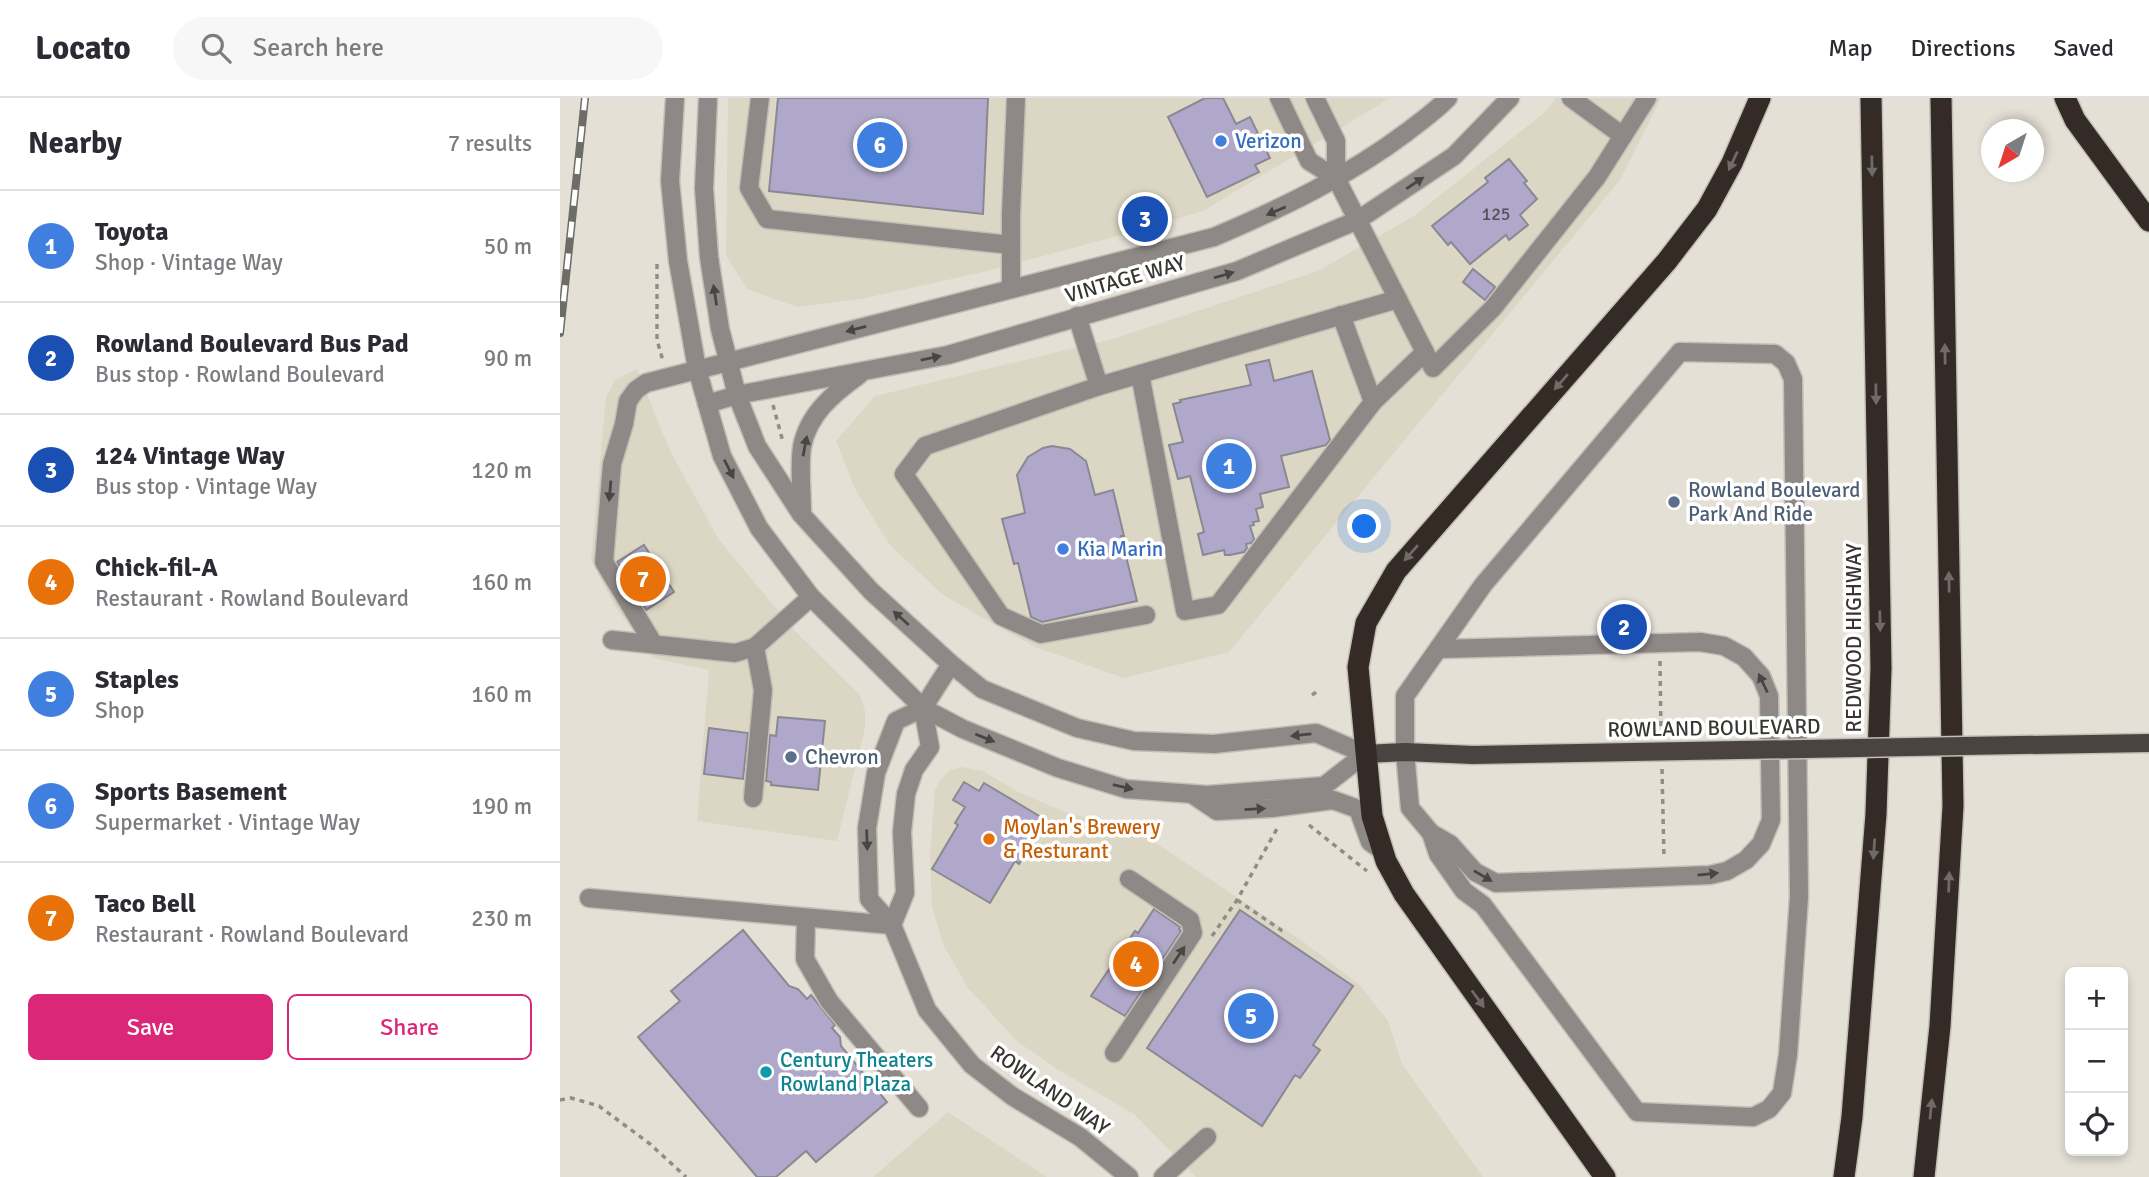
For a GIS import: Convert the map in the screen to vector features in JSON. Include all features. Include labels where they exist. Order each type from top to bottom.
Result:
[{"type":"highway","points":[[1605,1177],[1411,904],[1382,850],[1372,816],[1358,667],[1366,623],[1396,570],[1667,261],[1707,209],[1732,163],[1759,98]]},
{"type":"highway","name":"REDWOOD HIGHWAY","points":[[1844,1177],[1852,1117],[1874,841],[1881,668],[1871,98]]},
{"type":"highway","points":[[1924,1177],[1940,1026],[1953,806],[1941,98]]},
{"type":"highway","points":[[2066,98],[2075,120],[2149,221]]},
{"type":"main road","name":"ROWLAND BOULEVARD","points":[[1365,754],[1405,752],[1473,755],[2149,743]]},
{"type":"street","points":[[675,98],[670,181],[678,261],[697,369],[722,456],[759,528],[811,597],[923,708],[963,729],[1058,768],[1126,789],[1207,796],[1324,786],[1365,754]]},
{"type":"street","name":"ROWLAND BOULEVARD","points":[[708,98],[704,188],[709,257],[727,362],[737,395],[757,446],[802,514],[871,591],[950,664],[982,689],[1077,728],[1134,741],[1214,744],[1315,733],[1365,754]]},
{"type":"street","points":[[760,98],[749,188],[767,219],[1011,245]]},
{"type":"street","points":[[1010,289],[1016,98]]},
{"type":"street","points":[[1279,98],[1309,161],[1336,178]]},
{"type":"street","points":[[1315,98],[1336,141],[1336,178],[1433,368],[1493,308],[1597,177],[1647,98]]},
{"type":"street","name":"VINTAGE WAY","points":[[653,643],[604,562],[612,464],[628,401],[636,390],[646,383],[1214,237],[1287,206],[1380,152],[1439,108],[1448,98]]},
{"type":"street","name":"VINTAGE WAY","points":[[707,404],[737,395],[948,355],[1237,271],[1358,220],[1454,156],[1510,98]]},
{"type":"street","points":[[1571,98],[1623,136]]},
{"type":"street","points":[[1146,615],[1041,634],[1001,616],[904,474],[925,446],[1098,386],[1398,299]]},
{"type":"street","points":[[1341,315],[1373,402]]},
{"type":"street","points":[[1077,316],[1098,386]]},
{"type":"street","points":[[1140,374],[1185,611],[1218,605],[1373,402],[1425,352]]},
{"type":"street","points":[[1431,833],[1438,854],[1464,891],[1483,905],[1637,1112],[1753,1117],[1769,1109],[1782,1093],[1788,1055],[1799,897],[1793,379],[1786,363],[1775,354],[1680,352],[1482,585],[1405,696],[1405,752],[1410,808],[1431,833],[1450,844],[1475,873],[1496,883],[1710,875],[1727,871],[1746,860],[1760,844],[1771,820],[1769,696],[1761,676],[1744,657],[1724,646],[1700,642],[1440,649]]},
{"type":"street","points":[[802,514],[802,447],[813,418],[835,392],[864,371]]},
{"type":"street","points":[[612,639],[735,653],[755,648],[811,597]]},
{"type":"street","points":[[753,798],[764,690],[755,648]]},
{"type":"street","name":"ROWLAND WAY","points":[[950,664],[923,708],[897,721],[876,773],[867,828],[869,900],[892,925],[928,1010],[972,1065],[1012,1096],[1080,1137],[1129,1177]]},
{"type":"street","points":[[589,898],[892,925],[905,893],[902,832],[906,794],[914,770],[930,747],[923,708]]},
{"type":"street","points":[[1192,794],[1217,811],[1272,808],[1333,800],[1358,809],[1370,842],[1382,850]]},
{"type":"street","points":[[1114,1053],[1193,933],[1190,920],[1129,879]]},
{"type":"street","points":[[806,918],[805,959],[830,1001],[919,1108]]},
{"type":"street","points":[[1163,1177],[1207,1137]]},
{"type":"path","points":[[773,402],[784,444]]},
{"type":"path","points":[[1312,695],[1319,690]]},
{"type":"path","points":[[1309,825],[1371,875]]},
{"type":"path","points":[[1237,900],[1281,930],[1277,935]]},
{"type":"path","points":[[560,1100],[571,1098],[599,1106],[650,1144],[686,1177]]},
{"type":"shaded area","points":[[728,98],[1390,98],[1203,211],[983,272],[861,299],[797,307],[747,289],[726,255]]},
{"type":"shaded area","points":[[1556,98],[1661,98],[1620,180],[1229,652],[1124,678],[1035,647],[943,595],[889,544],[855,489],[836,441],[875,396],[1116,338],[1318,271],[1414,216],[1544,113]]},
{"type":"shaded area","points":[[637,369],[670,451],[719,540],[795,631],[860,695],[865,711],[865,728],[837,841],[697,821],[709,670],[653,658],[614,605],[591,560],[606,397],[615,380]]},
{"type":"shaded area","points":[[961,767],[983,771],[1020,793],[1065,812],[1141,833],[1305,943],[1360,985],[1388,1021],[1402,1064],[1483,1177],[1196,1177],[1134,1114],[1057,1069],[1018,1042],[968,988],[943,944],[932,907],[930,855],[935,789],[950,770]]},
{"type":"shaded area","points":[[948,1112],[1047,1177],[873,1177]]},
{"type":"building","points":[[778,98],[988,98],[983,214],[769,191]]},
{"type":"building","name":"Verizon","points":[[1205,98],[1223,98],[1236,124],[1250,117],[1270,158],[1255,165],[1259,172],[1207,197],[1168,117]]},
{"type":"building","points":[[1509,159],[1527,181],[1524,183],[1537,199],[1520,215],[1528,225],[1509,240],[1506,235],[1470,264],[1451,242],[1448,245],[1432,226],[1488,182],[1485,178]]},
{"type":"building","points":[[1473,269],[1495,287],[1485,300],[1463,282]]},
{"type":"building","points":[[1269,360],[1274,381],[1312,371],[1330,440],[1326,445],[1281,456],[1289,487],[1260,494],[1263,507],[1256,509],[1259,521],[1250,526],[1254,539],[1246,544],[1244,552],[1225,555],[1224,550],[1203,555],[1198,534],[1204,532],[1190,476],[1178,479],[1169,445],[1183,442],[1173,404],[1181,402],[1180,400],[1251,385],[1246,365]]},
{"type":"building","points":[[1052,446],[1070,449],[1086,461],[1095,495],[1113,490],[1137,601],[1042,622],[1031,617],[1018,563],[1014,564],[1002,519],[1025,513],[1017,475],[1028,457]]},
{"type":"building","points":[[644,545],[674,592],[646,610],[617,562]]},
{"type":"building","points":[[778,717],[825,721],[818,790],[771,785],[771,782],[766,781],[770,735],[776,736]]},
{"type":"building","points":[[709,728],[748,733],[743,779],[704,774]]},
{"type":"building","points":[[964,782],[979,791],[984,783],[1041,817],[1026,844],[1030,846],[1019,864],[1015,861],[990,903],[932,869],[958,825],[955,823],[965,807],[953,800]]},
{"type":"building","points":[[1154,909],[1180,927],[1181,931],[1125,1016],[1091,996],[1135,931],[1138,933]]},
{"type":"building","points":[[1240,910],[1353,986],[1313,1045],[1320,1050],[1300,1078],[1295,1075],[1262,1126],[1147,1048]]},
{"type":"building","name":"Century Theaters Rowland Plaza","points":[[743,930],[789,986],[798,989],[807,999],[811,995],[835,1025],[832,1028],[840,1037],[841,1046],[887,1102],[816,1162],[806,1151],[776,1177],[757,1177],[638,1037],[680,1001],[671,991]]},
{"type":"railway","points":[[560,333],[585,98]]},
{"type":"place","name":"Verizon","points":[[1221,141]]},
{"type":"place","name":"Sports Basement","points":[[880,145]]},
{"type":"place","name":"124 Vintage Way","points":[[1145,219]]},
{"type":"place","name":"Toyota","points":[[1229,466]]},
{"type":"place","name":"Rowland Boulevard Park And Ride","points":[[1674,502]]},
{"type":"place","name":"Kia Marin","points":[[1063,549]]},
{"type":"place","name":"Taco Bell","points":[[643,579]]},
{"type":"place","name":"Rowland Boulevard Bus Pad","points":[[1624,627]]},
{"type":"place","name":"Chevron","points":[[791,757]]},
{"type":"place","name":"Moylan's Brewery & Resturant","points":[[989,839]]},
{"type":"place","name":"Chick-fil-A","points":[[1136,964]]},
{"type":"place","name":"Staples","points":[[1251,1016]]},
{"type":"place","name":"Century Theaters Rowland Plaza","points":[[766,1072]]}]
